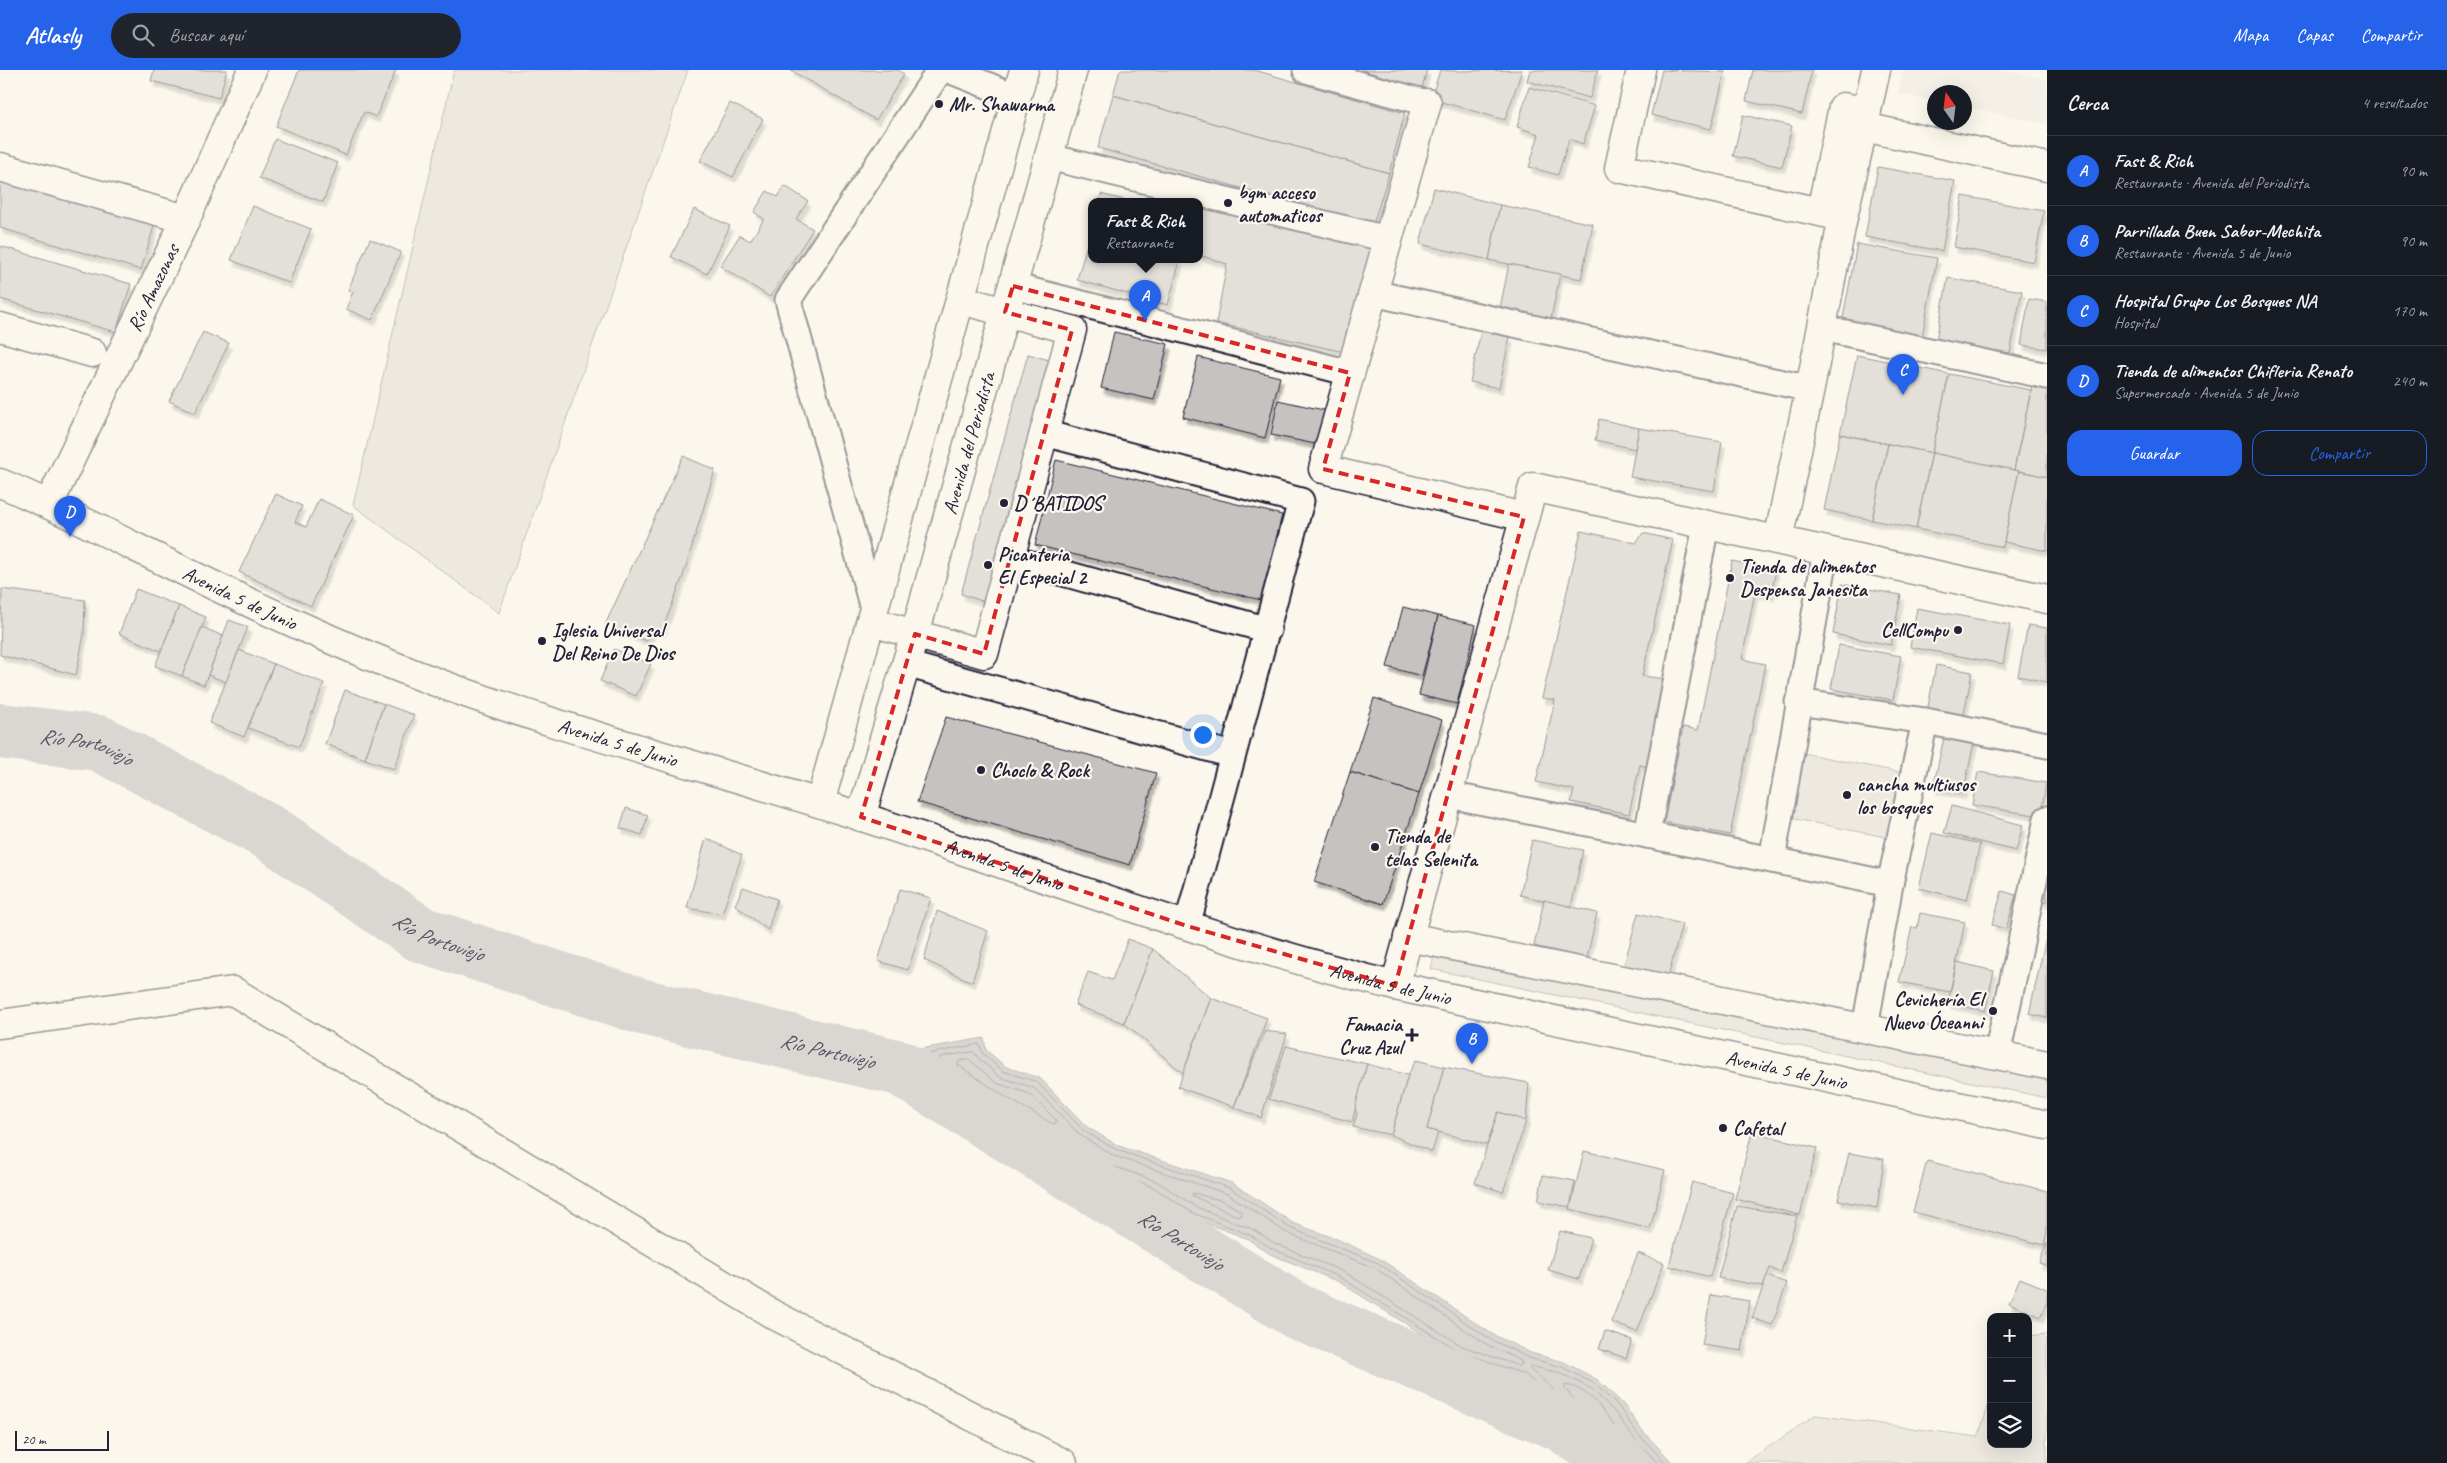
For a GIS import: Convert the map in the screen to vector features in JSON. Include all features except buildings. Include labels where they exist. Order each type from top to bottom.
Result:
[{"type":"street","name":"Río Amazonas","points":[[49,504],[186,219],[252,70]]},
{"type":"street","points":[[873,617],[788,300],[940,70]]},
{"type":"street","points":[[949,70],[1017,97]]},
{"type":"street","points":[[820,803],[1024,70]]},
{"type":"street","name":"Avenida del Periodista","points":[[861,817],[915,634],[1073,70]]},
{"type":"street","points":[[1306,70],[1427,103],[1323,469],[1524,518]]},
{"type":"street","points":[[1642,70],[1619,168],[1832,214]]},
{"type":"street","points":[[1778,540],[1822,328],[1832,214],[1866,119],[1876,70]]},
{"type":"street","points":[[1866,119],[2047,167]]},
{"type":"street","points":[[1048,157],[1387,239]]},
{"type":"street","points":[[0,167],[186,219]]},
{"type":"street","points":[[1013,286],[1350,373]]},
{"type":"street","points":[[1373,293],[1810,389]]},
{"type":"street","points":[[873,617],[915,634],[984,654],[1072,330],[961,300]]},
{"type":"street","points":[[0,327],[92,353]]},
{"type":"street","points":[[1822,328],[2047,376]]},
{"type":"street","points":[[1044,433],[1301,501],[1268,630],[1232,755],[1187,926]]},
{"type":"street","name":"Avenida 5 de Junio","points":[[0,483],[49,504],[226,591],[418,676],[509,708],[820,803],[1187,926],[1328,969],[1395,986],[2047,1126]]},
{"type":"street","points":[[1395,986],[1533,487],[2047,599]]},
{"type":"street","points":[[1646,835],[1706,525]]},
{"type":"street","points":[[1772,860],[1792,751],[1798,702],[1826,551]]},
{"type":"street","points":[[1009,558],[1268,630]]},
{"type":"street","points":[[906,664],[1232,755]]},
{"type":"street","points":[[1798,702],[1925,721],[2047,745]]},
{"type":"street","points":[[1865,1028],[1890,884],[1925,721]]},
{"type":"street","points":[[1449,795],[1890,884]]},
{"type":"street","points":[[1997,1055],[2047,819]]},
{"type":"street","points":[[1408,937],[2047,1065]]},
{"type":"street","points":[[0,1024],[233,991],[774,1315],[991,1424],[1063,1463]]},
{"type":"highlighted area","points":[[1013,286],[1350,373],[1323,469],[1524,517],[1395,986],[1187,926],[861,817],[915,634],[984,654],[1072,330],[1005,312]]},
{"type":"shaded area","points":[[454,70],[688,70],[499,613],[353,505]]},
{"type":"shaded area","points":[[1903,70],[2003,70],[2047,79],[2047,124],[1972,108],[1972,85],[1927,85],[1927,100],[1898,94]]},
{"type":"shaded area","name":"cancha multiusos los bosques","points":[[1792,751],[1914,775],[1900,840],[1780,816]]},
{"type":"shaded area","points":[[1435,953],[2047,1079],[2047,1098],[1431,969]]},
{"type":"shaded area","points":[[2047,1334],[2047,1463],[1745,1463],[1815,1415],[1978,1437],[1987,1410],[1987,1448],[2032,1448],[2032,1336]]},
{"type":"water","points":[[984,1038],[986,1050],[1006,1067],[1040,1078],[1087,1127],[1119,1146],[1232,1183],[1293,1223],[1337,1239],[1380,1259],[1492,1334],[1531,1353],[1564,1362],[1598,1380],[1623,1404],[1640,1428],[1673,1463],[1608,1463],[1570,1419],[1523,1379],[1457,1356],[1339,1282],[1270,1254],[1248,1239],[1190,1217],[1151,1191],[1099,1173],[964,1092],[927,1066],[920,1049]]},
{"type":"waterway","name":"Río Portoviejo","points":[[0,731],[99,743],[272,834],[420,934],[643,1007],[900,1068],[1298,1312],[1562,1424],[1620,1463]]},
{"type":"place","name":"Mr. Shawarma","points":[[939,104]]},
{"type":"place","name":"bgm acceso automaticos","points":[[1228,203]]},
{"type":"place","name":"Fast & Rich","points":[[1145,321]]},
{"type":"place","name":"Hospital Grupo Los Bosques NA","points":[[1903,395]]},
{"type":"place","name":"D´BATIDOS","points":[[1004,503]]},
{"type":"place","name":"Tienda de alimentos Chifleria Renato","points":[[70,537]]},
{"type":"place","name":"Picanteria El Especial 2","points":[[988,565]]},
{"type":"place","name":"Tienda de alimentos Despensa Janesita","points":[[1730,578]]},
{"type":"place","name":"CellCompu","points":[[1958,630]]},
{"type":"place","name":"Iglesia Universal Del Reino De Dios","points":[[542,641]]},
{"type":"place","name":"Choclo & Rock","points":[[981,770]]},
{"type":"place","name":"cancha multiusos los bosques","points":[[1847,795]]},
{"type":"place","name":"Tienda de telas Selenita","points":[[1375,847]]},
{"type":"place","name":"Cevichería El Nuevo Óceanni","points":[[1993,1011]]},
{"type":"place","name":"Famacia Cruz Azul","points":[[1412,1035]]},
{"type":"place","name":"Parrillada Buen Sabor-Mechita","points":[[1472,1064]]},
{"type":"place","name":"Cafetal","points":[[1723,1128]]}]
